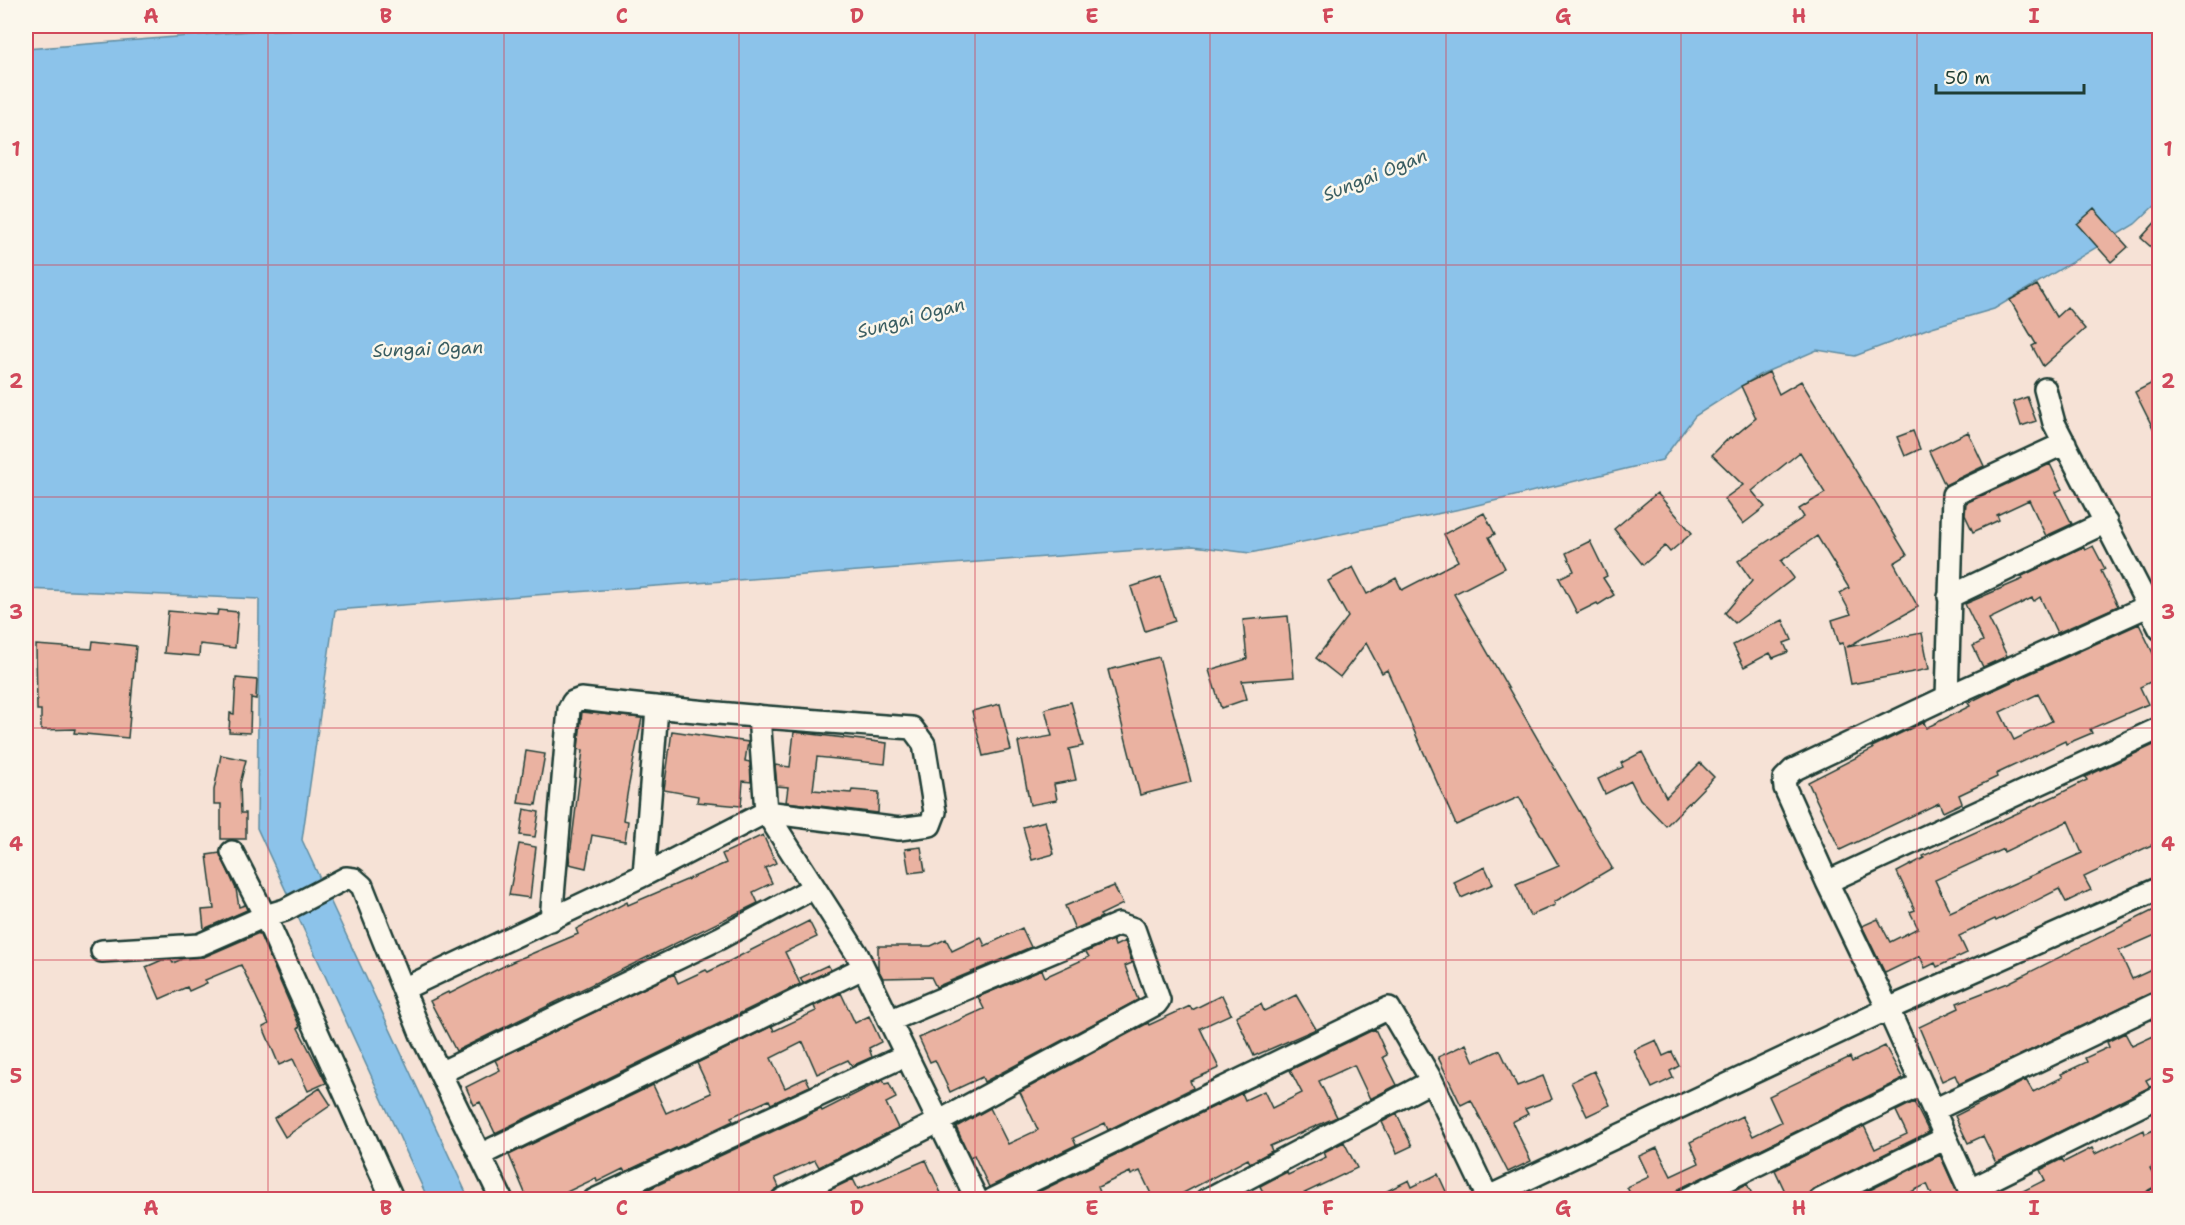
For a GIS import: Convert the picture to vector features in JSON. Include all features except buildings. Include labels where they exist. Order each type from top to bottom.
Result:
[{"type":"street","points":[[2045,389],[2055,423],[2160,629]]},
{"type":"street","points":[[1947,697],[1953,495],[2065,442]]},
{"type":"street","points":[[1949,597],[2106,522]]},
{"type":"street","points":[[2148,606],[1793,770],[1784,779],[1785,788],[1827,882],[1972,1195],[2160,1096]]},
{"type":"street","points":[[403,989],[551,920],[645,875],[766,812],[898,829],[930,825],[935,812],[924,744],[912,728],[657,708],[581,699],[573,702],[569,709],[551,920]]},
{"type":"street","points":[[645,875],[657,708]]},
{"type":"street","points":[[759,716],[766,812],[857,954],[904,1056],[977,1200]]},
{"type":"street","points":[[1827,882],[2160,728]]},
{"type":"street","points":[[232,852],[275,913],[393,1200]]},
{"type":"street","points":[[102,951],[199,945],[275,913],[346,878],[354,879],[362,886],[403,989],[440,1073],[502,1200]]},
{"type":"street","points":[[440,1073],[720,938],[813,888]]},
{"type":"street","points":[[992,1200],[1384,1008],[1392,1010],[1432,1081],[1486,1199],[1888,1010],[2160,888]]},
{"type":"street","points":[[782,1200],[938,1122],[1156,1004],[1159,1000],[1134,929],[1119,924],[889,1021]]},
{"type":"street","points":[[480,1155],[862,968]]},
{"type":"street","points":[[1934,1110],[2160,1002]]},
{"type":"street","points":[[594,1200],[904,1056]]},
{"type":"street","points":[[1206,1200],[1432,1081]]},
{"type":"street","points":[[1685,1200],[1922,1084]]},
{"type":"street","points":[[1820,1200],[1946,1138]]},
{"type":"water","name":"Sungai Ogan","points":[[401,26],[2159,26],[2159,201],[2135,224],[1994,309],[1932,327],[1855,356],[1817,350],[1759,375],[1695,416],[1662,460],[1465,508],[1250,553],[1193,546],[335,610],[302,840],[469,1199],[428,1199],[257,828],[259,599],[26,589],[26,49],[250,31]]}]
